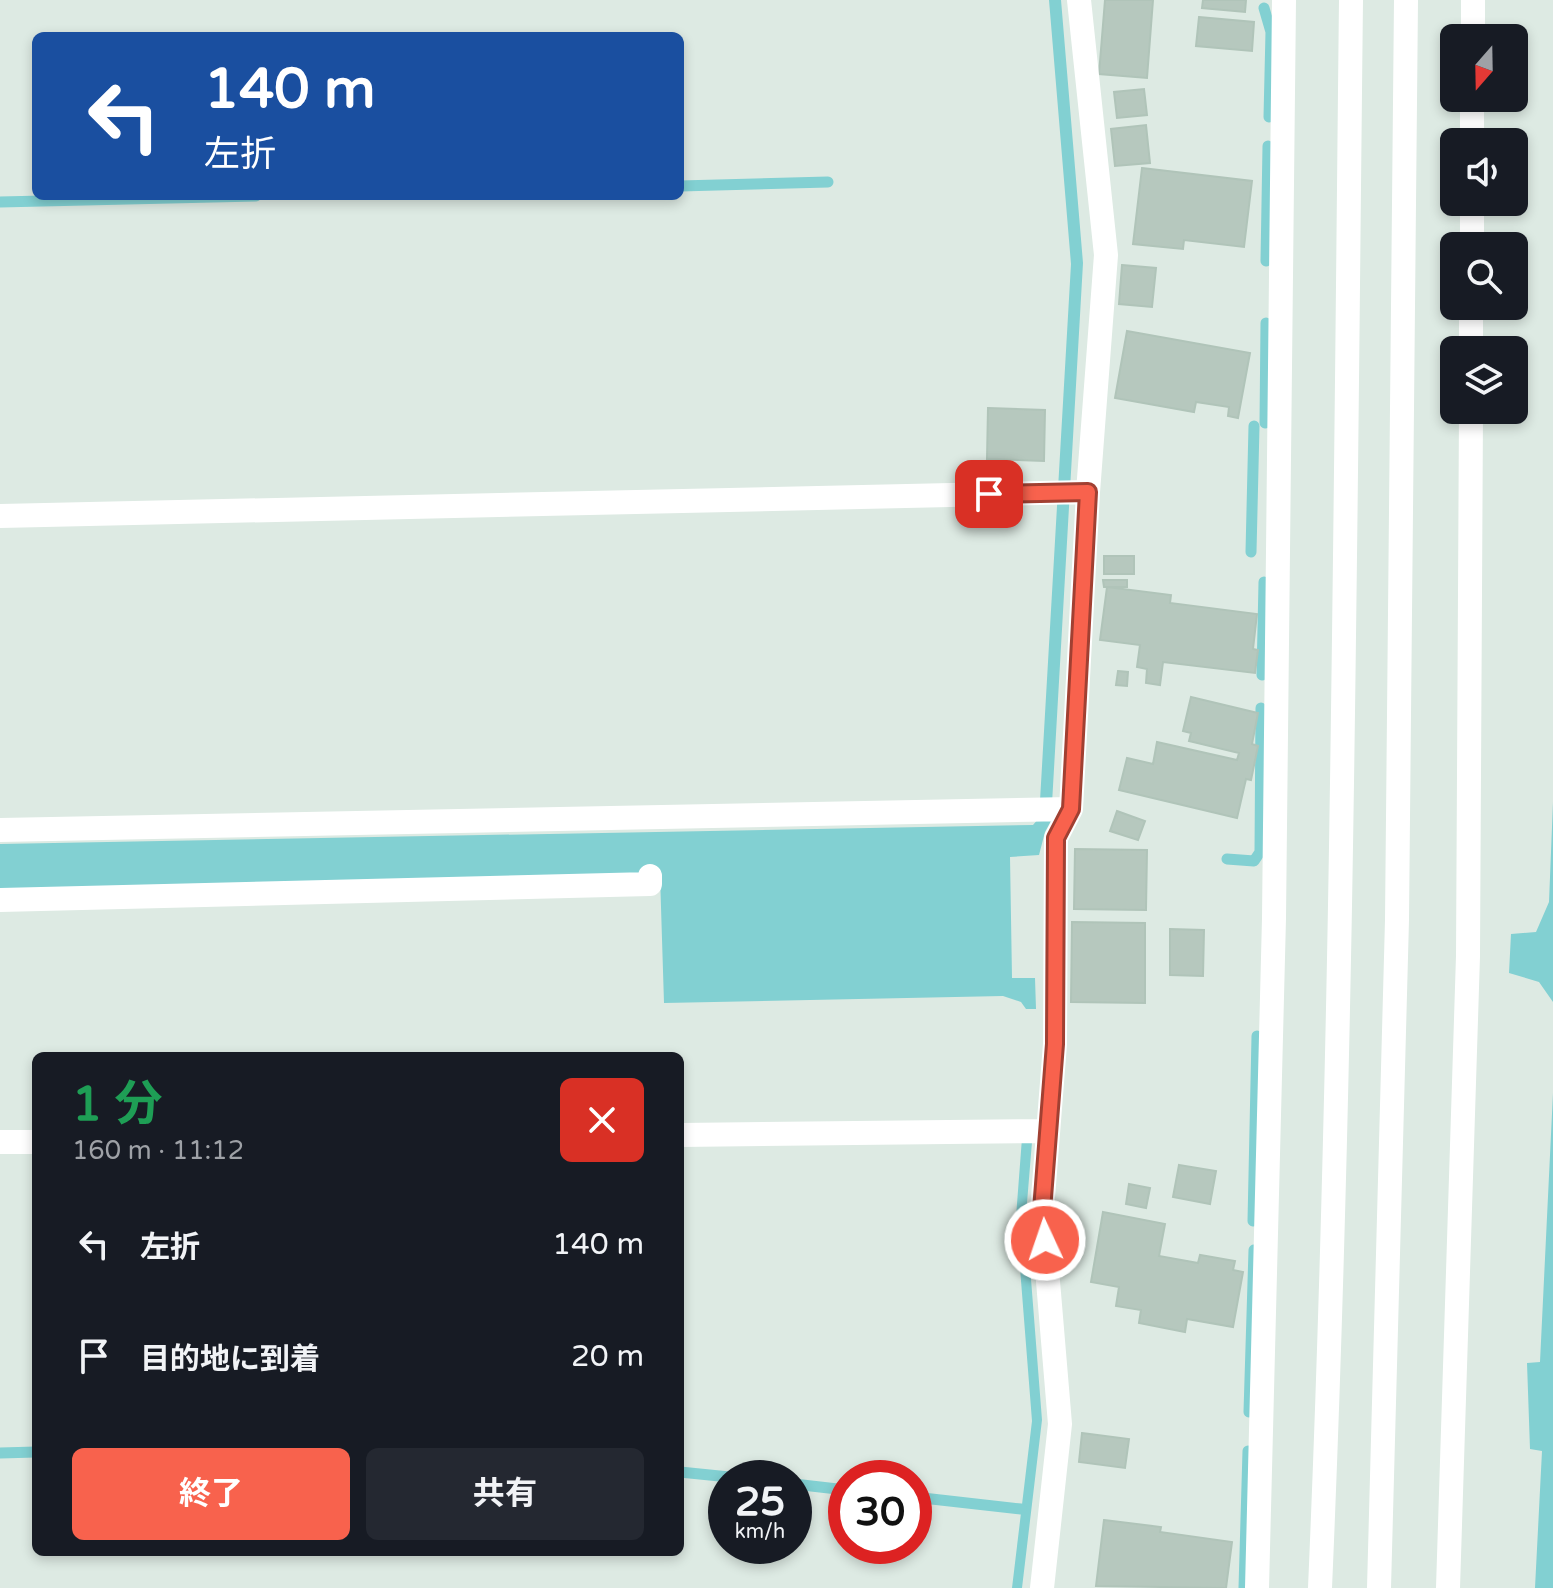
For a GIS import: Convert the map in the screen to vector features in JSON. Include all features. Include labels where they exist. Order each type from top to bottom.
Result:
[{"type":"street","points":[[1042,1588],[1060,1424],[1042,1210],[1055,1044],[1054,810],[1073,492],[1106,255],[1079,0]]},
{"type":"street","points":[[1257,1588],[1274,934],[1284,0]]},
{"type":"street","points":[[1320,1588],[1330,1362],[1340,918],[1351,0]]},
{"type":"street","points":[[1379,1588],[1397,920],[1406,0]]},
{"type":"street","points":[[1473,0],[1473,24]]},
{"type":"street","points":[[1448,1588],[1468,956],[1471,424]]},
{"type":"street","points":[[0,516],[1073,492]]},
{"type":"street","points":[[0,830],[1054,810]]},
{"type":"street","points":[[0,900],[650,884],[650,876]]},
{"type":"street","points":[[684,1135],[1048,1131]]},
{"type":"street","points":[[0,1142],[32,1142]]},
{"type":"water","points":[[1049,0],[1061,0],[1083,263],[1051,821],[1039,855],[1010,857],[1012,978],[1035,978],[1036,1009],[1026,1009],[1021,1002],[1003,996],[664,1003],[660,875],[0,889],[0,844],[1033,825],[1039,818],[1071,264]]},
{"type":"water","points":[[1553,802],[1553,1002],[1539,982],[1509,973],[1511,934],[1536,932],[1549,902]]},
{"type":"water","points":[[1553,1093],[1553,1588],[1535,1588],[1542,1451],[1530,1449],[1527,1363],[1540,1362]]},
{"type":"water","points":[[1022,1138],[1032,1142],[1026,1215],[1042,1420],[1022,1588],[1012,1588],[1032,1421],[1016,1217]]},
{"type":"building","points":[[1105,0],[1153,0],[1147,78],[1099,74]]},
{"type":"building","points":[[1203,0],[1246,0],[1245,12],[1202,8]]},
{"type":"building","points":[[1199,17],[1254,22],[1252,51],[1196,46]]},
{"type":"building","points":[[1144,89],[1147,115],[1117,118],[1114,92]]},
{"type":"building","points":[[1146,125],[1150,163],[1115,166],[1111,129]]},
{"type":"building","points":[[1142,168],[1252,181],[1244,247],[1184,240],[1183,249],[1133,244]]},
{"type":"building","points":[[1122,265],[1156,268],[1152,307],[1119,304]]},
{"type":"building","points":[[1127,331],[1250,353],[1238,418],[1228,416],[1229,407],[1196,402],[1194,412],[1115,398]]},
{"type":"building","points":[[988,408],[1045,410],[1044,461],[987,459]]},
{"type":"building","points":[[1104,556],[1134,556],[1134,574],[1104,574]]},
{"type":"building","points":[[1103,580],[1127,580],[1127,587],[1104,587]]},
{"type":"building","points":[[1107,587],[1171,595],[1170,603],[1257,614],[1253,649],[1258,650],[1255,673],[1163,662],[1160,685],[1146,683],[1147,669],[1137,667],[1140,645],[1100,640]]},
{"type":"building","points":[[1118,671],[1128,672],[1127,686],[1116,685]]},
{"type":"building","points":[[1191,697],[1258,713],[1252,744],[1258,746],[1251,780],[1246,779],[1237,818],[1119,790],[1127,758],[1153,764],[1157,742],[1237,760],[1239,753],[1189,741],[1191,733],[1183,731]]},
{"type":"building","points":[[1117,811],[1145,821],[1138,840],[1110,831]]},
{"type":"building","points":[[1075,849],[1147,850],[1146,910],[1074,909]]},
{"type":"building","points":[[1072,922],[1145,923],[1145,1003],[1071,1002]]},
{"type":"building","points":[[1170,929],[1204,930],[1203,976],[1170,975]]},
{"type":"building","points":[[1179,1165],[1216,1171],[1210,1204],[1173,1197]]},
{"type":"building","points":[[1129,1184],[1150,1188],[1146,1208],[1126,1204]]},
{"type":"building","points":[[1103,1212],[1165,1224],[1159,1256],[1198,1263],[1200,1255],[1235,1261],[1233,1270],[1243,1272],[1233,1327],[1187,1319],[1185,1332],[1139,1323],[1141,1310],[1116,1306],[1119,1287],[1091,1282]]},
{"type":"building","points":[[1082,1433],[1129,1439],[1125,1468],[1079,1462]]},
{"type":"building","points":[[1104,1520],[1161,1527],[1160,1532],[1232,1542],[1226,1588],[1096,1586]]},
{"type":"waterway","points":[[1264,8],[1271,32],[1269,117]]},
{"type":"waterway","points":[[1266,261],[1268,146]]},
{"type":"waterway","points":[[684,186],[828,182]]},
{"type":"waterway","points":[[0,202],[85,200]]},
{"type":"waterway","points":[[1265,423],[1266,323]]},
{"type":"waterway","points":[[1251,552],[1254,426]]},
{"type":"waterway","points":[[1262,675],[1264,582]]},
{"type":"waterway","points":[[1227,859],[1254,861],[1260,852],[1261,708]]},
{"type":"waterway","points":[[1253,1221],[1257,1036]]},
{"type":"waterway","points":[[1249,1412],[1254,1250]]},
{"type":"waterway","points":[[1244,1588],[1248,1451]]},
{"type":"waterway","points":[[0,1453],[32,1452]]},
{"type":"waterway","points":[[684,1472],[708,1475]]},
{"type":"waterway","points":[[812,1486],[828,1488]]},
{"type":"waterway","points":[[932,1499],[1021,1509]]},
{"type":"route","points":[[989,494],[1088,492],[1071,809],[1056,838],[1055,1044],[1042,1210],[1045,1240]]}]
